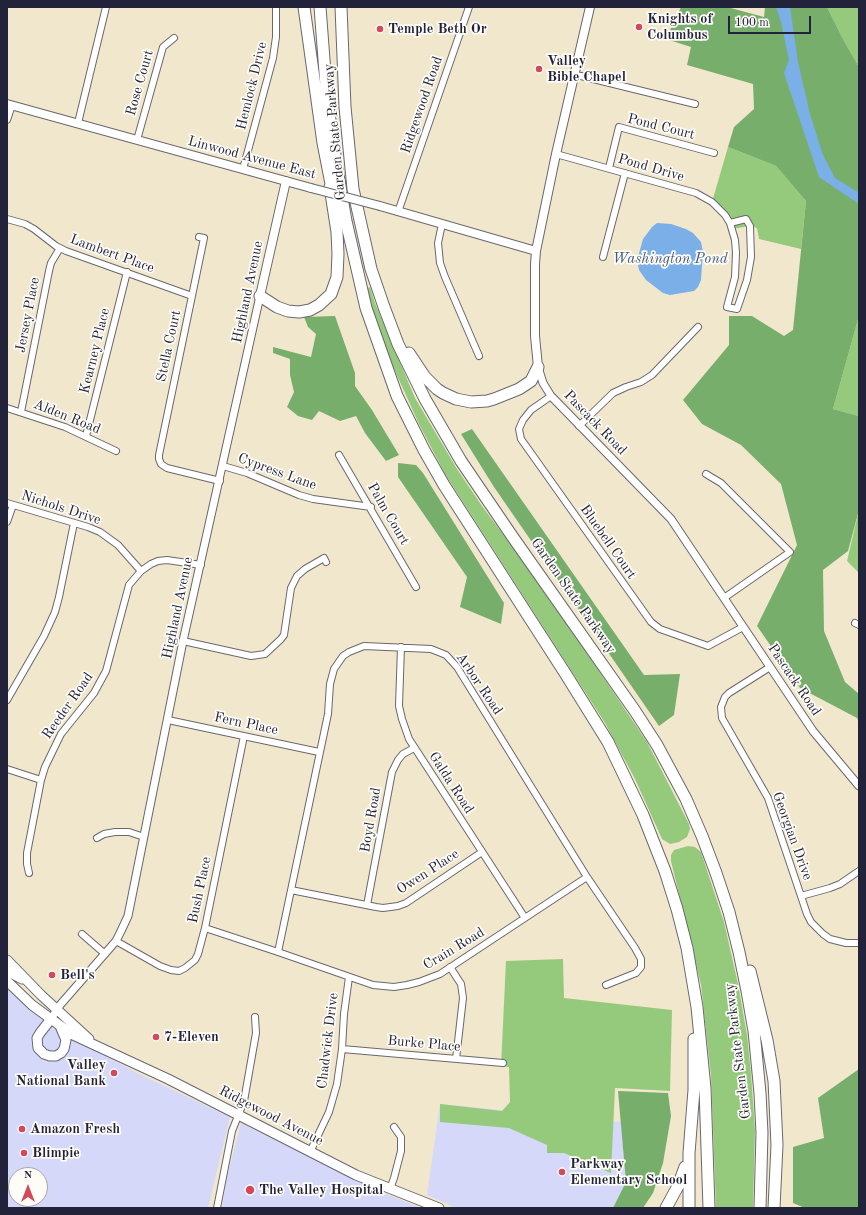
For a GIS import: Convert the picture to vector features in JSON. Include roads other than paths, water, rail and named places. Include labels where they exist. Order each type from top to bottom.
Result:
[{"type":"highway","name":"Garden State Parkway","points":[[304,7],[323,143],[343,242],[356,290],[384,374],[444,485],[587,707],[617,760],[643,814],[658,852],[677,909],[695,988],[704,1068],[710,1208]]},
{"type":"highway","name":"Garden State Parkway","points":[[320,7],[327,99],[346,222],[366,308],[397,396]]},
{"type":"highway","name":"Garden State Parkway","points":[[341,7],[345,107],[351,170],[360,222],[377,288],[407,363],[425,399],[450,442],[512,536],[635,711],[667,763],[697,824],[710,855],[723,893],[744,972],[754,1038],[760,1093],[762,1133],[760,1208]]},
{"type":"highway","points":[[260,296],[277,307],[288,311],[299,312],[310,310],[319,305],[328,298],[334,289],[338,270],[338,243],[323,143]]},
{"type":"highway","points":[[377,288],[414,361],[431,383],[443,393],[456,399],[471,402],[487,401],[525,386],[531,380],[538,367]]},
{"type":"highway","points":[[723,893],[740,932],[770,1053],[776,1110],[777,1161],[774,1208]]},
{"type":"highway","points":[[687,948],[695,1058],[689,1153],[689,1208]]},
{"type":"highway","points":[[666,1208],[678,1186],[689,1153]]},
{"type":"highway","points":[[776,1195],[778,1208]]},
{"type":"main road","name":"Pascack Road","points":[[538,367],[535,336],[536,251],[556,154],[590,7]]},
{"type":"main road","name":"Linwood Avenue East","points":[[9,105],[380,206],[536,251]]},
{"type":"main road","name":"Highland Avenue","points":[[260,296],[286,181]]},
{"type":"main road","name":"Ridgewood Avenue","points":[[7,960],[29,983],[93,1043]]},
{"type":"main road","points":[[7,971],[29,983]]},
{"type":"main road","name":"Ridgewood Avenue","points":[[7,981],[24,998],[73,1035],[168,1079],[356,1175],[439,1208]]},
{"type":"main road","points":[[51,1019],[37,1038],[38,1048],[44,1054],[56,1056],[64,1050],[66,1040],[60,1026]]},
{"type":"street","points":[[78,123],[106,7]]},
{"type":"street","name":"Hemlock Drive","points":[[242,169],[273,58],[276,37],[276,7]]},
{"type":"street","name":"Ridgewood Road","points":[[398,212],[469,7]]},
{"type":"street","name":"Rose Court","points":[[137,140],[162,47],[174,38]]},
{"type":"street","points":[[574,76],[581,76],[694,104]]},
{"type":"street","points":[[7,120],[9,105]]},
{"type":"street","name":"Pond Court","points":[[609,168],[619,127],[714,153]]},
{"type":"street","name":"Pond Drive","points":[[556,154],[696,193],[718,207],[730,223],[735,240],[736,265],[733,288],[727,307],[737,309],[748,280],[752,257],[750,226],[746,219],[730,223]]},
{"type":"street","points":[[603,257],[625,173]]},
{"type":"street","name":"Lambert Place","points":[[7,219],[34,228],[60,248],[192,296]]},
{"type":"street","points":[[442,224],[438,243],[440,263],[479,356]]},
{"type":"street","name":"Stella Court","points":[[199,237],[204,238],[159,455],[161,463],[167,468],[220,481]]},
{"type":"street","name":"Jersey Place","points":[[21,412],[51,262],[60,248]]},
{"type":"street","name":"Kearney Place","points":[[86,436],[127,272]]},
{"type":"street","name":"Highland Avenue","points":[[51,1019],[57,1009],[116,941],[128,916],[183,641],[220,481],[260,296]]},
{"type":"street","points":[[579,426],[619,389],[647,379],[698,327]]},
{"type":"street","name":"Pascack Road","points":[[538,367],[543,384],[551,396],[670,519],[813,731],[859,786]]},
{"type":"street","name":"Bluebell Court","points":[[551,396],[531,410],[523,420],[519,429],[521,439],[651,622],[660,629],[708,646],[743,627]]},
{"type":"street","name":"Alden Road","points":[[7,408],[65,427],[116,451]]},
{"type":"street","name":"Palm Court","points":[[339,455],[371,507],[416,587]]},
{"type":"street","name":"Cypress Lane","points":[[223,466],[247,473],[299,495],[313,499],[371,507]]},
{"type":"street","points":[[706,474],[721,483],[790,552],[724,598]]},
{"type":"street","points":[[7,522],[10,504]]},
{"type":"street","name":"Nichols Drive","points":[[10,504],[88,527],[110,538],[126,553],[141,571]]},
{"type":"street","points":[[7,700],[44,636],[55,612],[74,523]]},
{"type":"street","points":[[183,641],[251,656],[265,654],[281,640],[284,635],[291,588],[297,576],[305,569],[324,558],[326,562]]},
{"type":"street","name":"Reeder Road","points":[[29,873],[26,864],[27,853],[41,780],[45,767],[61,734],[86,704],[100,684],[110,658],[129,585],[141,571],[151,564],[167,560],[201,565]]},
{"type":"street","name":"Arbor Road","points":[[278,952],[328,714],[331,677],[338,662],[349,652],[364,646],[431,649],[446,655],[457,667],[587,877],[636,948],[641,959],[641,967],[636,973],[606,985]]},
{"type":"street","name":"Galda Road","points":[[401,647],[399,706],[405,730],[414,748],[525,918]]},
{"type":"street","name":"Georgian Drive","points":[[770,667],[729,693],[722,702],[720,713],[724,723],[768,798],[811,922],[822,934],[838,942],[858,943]]},
{"type":"street","name":"Fern Place","points":[[168,720],[319,752]]},
{"type":"street","name":"Bush Place","points":[[116,941],[160,966],[171,970],[179,971],[190,965],[195,960],[205,928],[244,736]]},
{"type":"street","name":"Boyd Road","points":[[367,905],[392,772],[403,754],[414,748]]},
{"type":"street","points":[[7,769],[41,780]]},
{"type":"street","points":[[97,838],[104,834],[116,832],[129,832],[144,837]]},
{"type":"street","name":"Owen Place","points":[[292,890],[383,908],[391,907],[406,903],[482,852]]},
{"type":"street","points":[[801,896],[840,884],[859,871]]},
{"type":"street","name":"Crain Road","points":[[205,928],[373,985],[394,987],[420,982],[440,974],[587,877]]},
{"type":"street","points":[[82,934],[105,954]]},
{"type":"street","points":[[450,967],[461,984],[463,991],[456,1059]]},
{"type":"street","name":"Chadwick Drive","points":[[310,1152],[324,1123],[333,1098],[342,1049],[344,1014],[349,977]]},
{"type":"street","points":[[217,1208],[232,1131],[244,1101],[256,1033],[255,1018]]},
{"type":"street","name":"Burke Place","points":[[342,1049],[503,1063]]},
{"type":"street","points":[[390,1189],[401,1151],[401,1136],[394,1126]]},
{"type":"water","points":[[776,7],[790,7],[798,62],[810,114],[823,155],[835,178],[859,193],[859,204],[819,177],[784,73],[789,60],[781,22]]},
{"type":"water","name":"Washington Pond","points":[[657,223],[671,224],[686,229],[693,233],[701,242],[703,252],[701,280],[698,287],[694,291],[670,295],[663,293],[646,280],[639,270],[638,257],[643,239]]},
{"type":"place","name":"Knights of Columbus","points":[[639,27]]},
{"type":"place","name":"Temple Beth Or","points":[[380,29]]},
{"type":"place","name":"Valley Bible Chapel","points":[[539,69]]},
{"type":"place","name":"Bell's","points":[[52,975]]},
{"type":"place","name":"7-Eleven","points":[[156,1037]]},
{"type":"place","name":"Valley National Bank","points":[[114,1073]]},
{"type":"place","name":"Amazon Fresh","points":[[22,1129]]},
{"type":"place","name":"Blimpie","points":[[24,1153]]},
{"type":"place","name":"Parkway Elementary School","points":[[562,1172]]},
{"type":"place","name":"The Valley Hospital","points":[[250,1190]]}]
